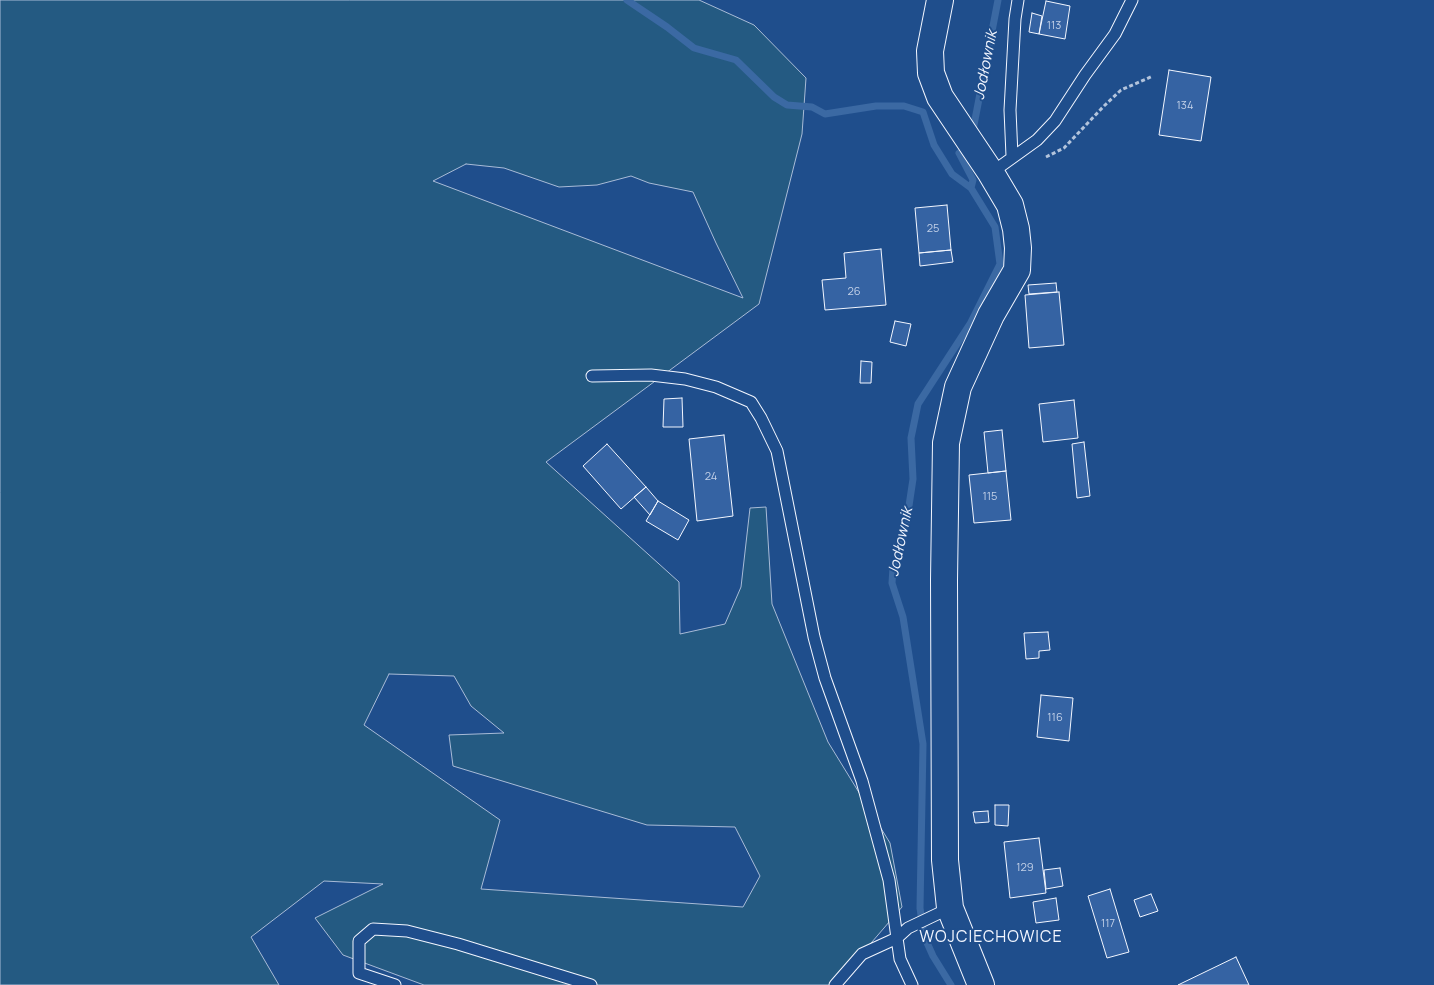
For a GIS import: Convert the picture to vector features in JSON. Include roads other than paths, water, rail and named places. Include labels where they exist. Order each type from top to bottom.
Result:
[{"type":"street","points":[[940,0],[930,51],[930,73],[940,97],[1002,163],[1016,229],[1018,248],[1017,270],[991,315],[958,387],[946,443],[944,860],[950,908],[980,985]]},
{"type":"lane","points":[[1002,163],[1010,110],[1015,19],[1018,0]]},
{"type":"lane","points":[[1002,163],[1037,140],[1055,121],[1115,34],[1132,0]]},
{"type":"lane","points":[[592,376],[651,375],[685,378],[716,387],[751,402],[761,418],[777,451],[814,637],[825,678],[864,790],[889,880],[900,959],[912,985]]},
{"type":"lane","points":[[836,985],[862,954],[897,938],[908,928],[950,908]]},
{"type":"lane","points":[[395,985],[358,973],[359,941],[373,929],[407,931],[458,944],[591,985]]},
{"type":"waterway","points":[[627,0],[694,48],[736,60],[774,97],[787,105],[812,107],[825,114],[876,106],[904,106],[923,112],[934,145],[952,174],[971,188]]},
{"type":"waterway","name":"Jodłownik","points":[[973,130],[998,0]]},
{"type":"waterway","name":"Jodłownik","points":[[951,985],[933,956],[924,936],[920,908],[923,744],[903,617],[892,583],[893,568],[900,551],[907,519],[913,479],[911,438],[918,404],[970,324],[1000,264],[995,227],[971,188],[973,180],[959,153]]},
{"type":"district","name":"WOJCIECHOWICE","points":[[991,938]]}]
